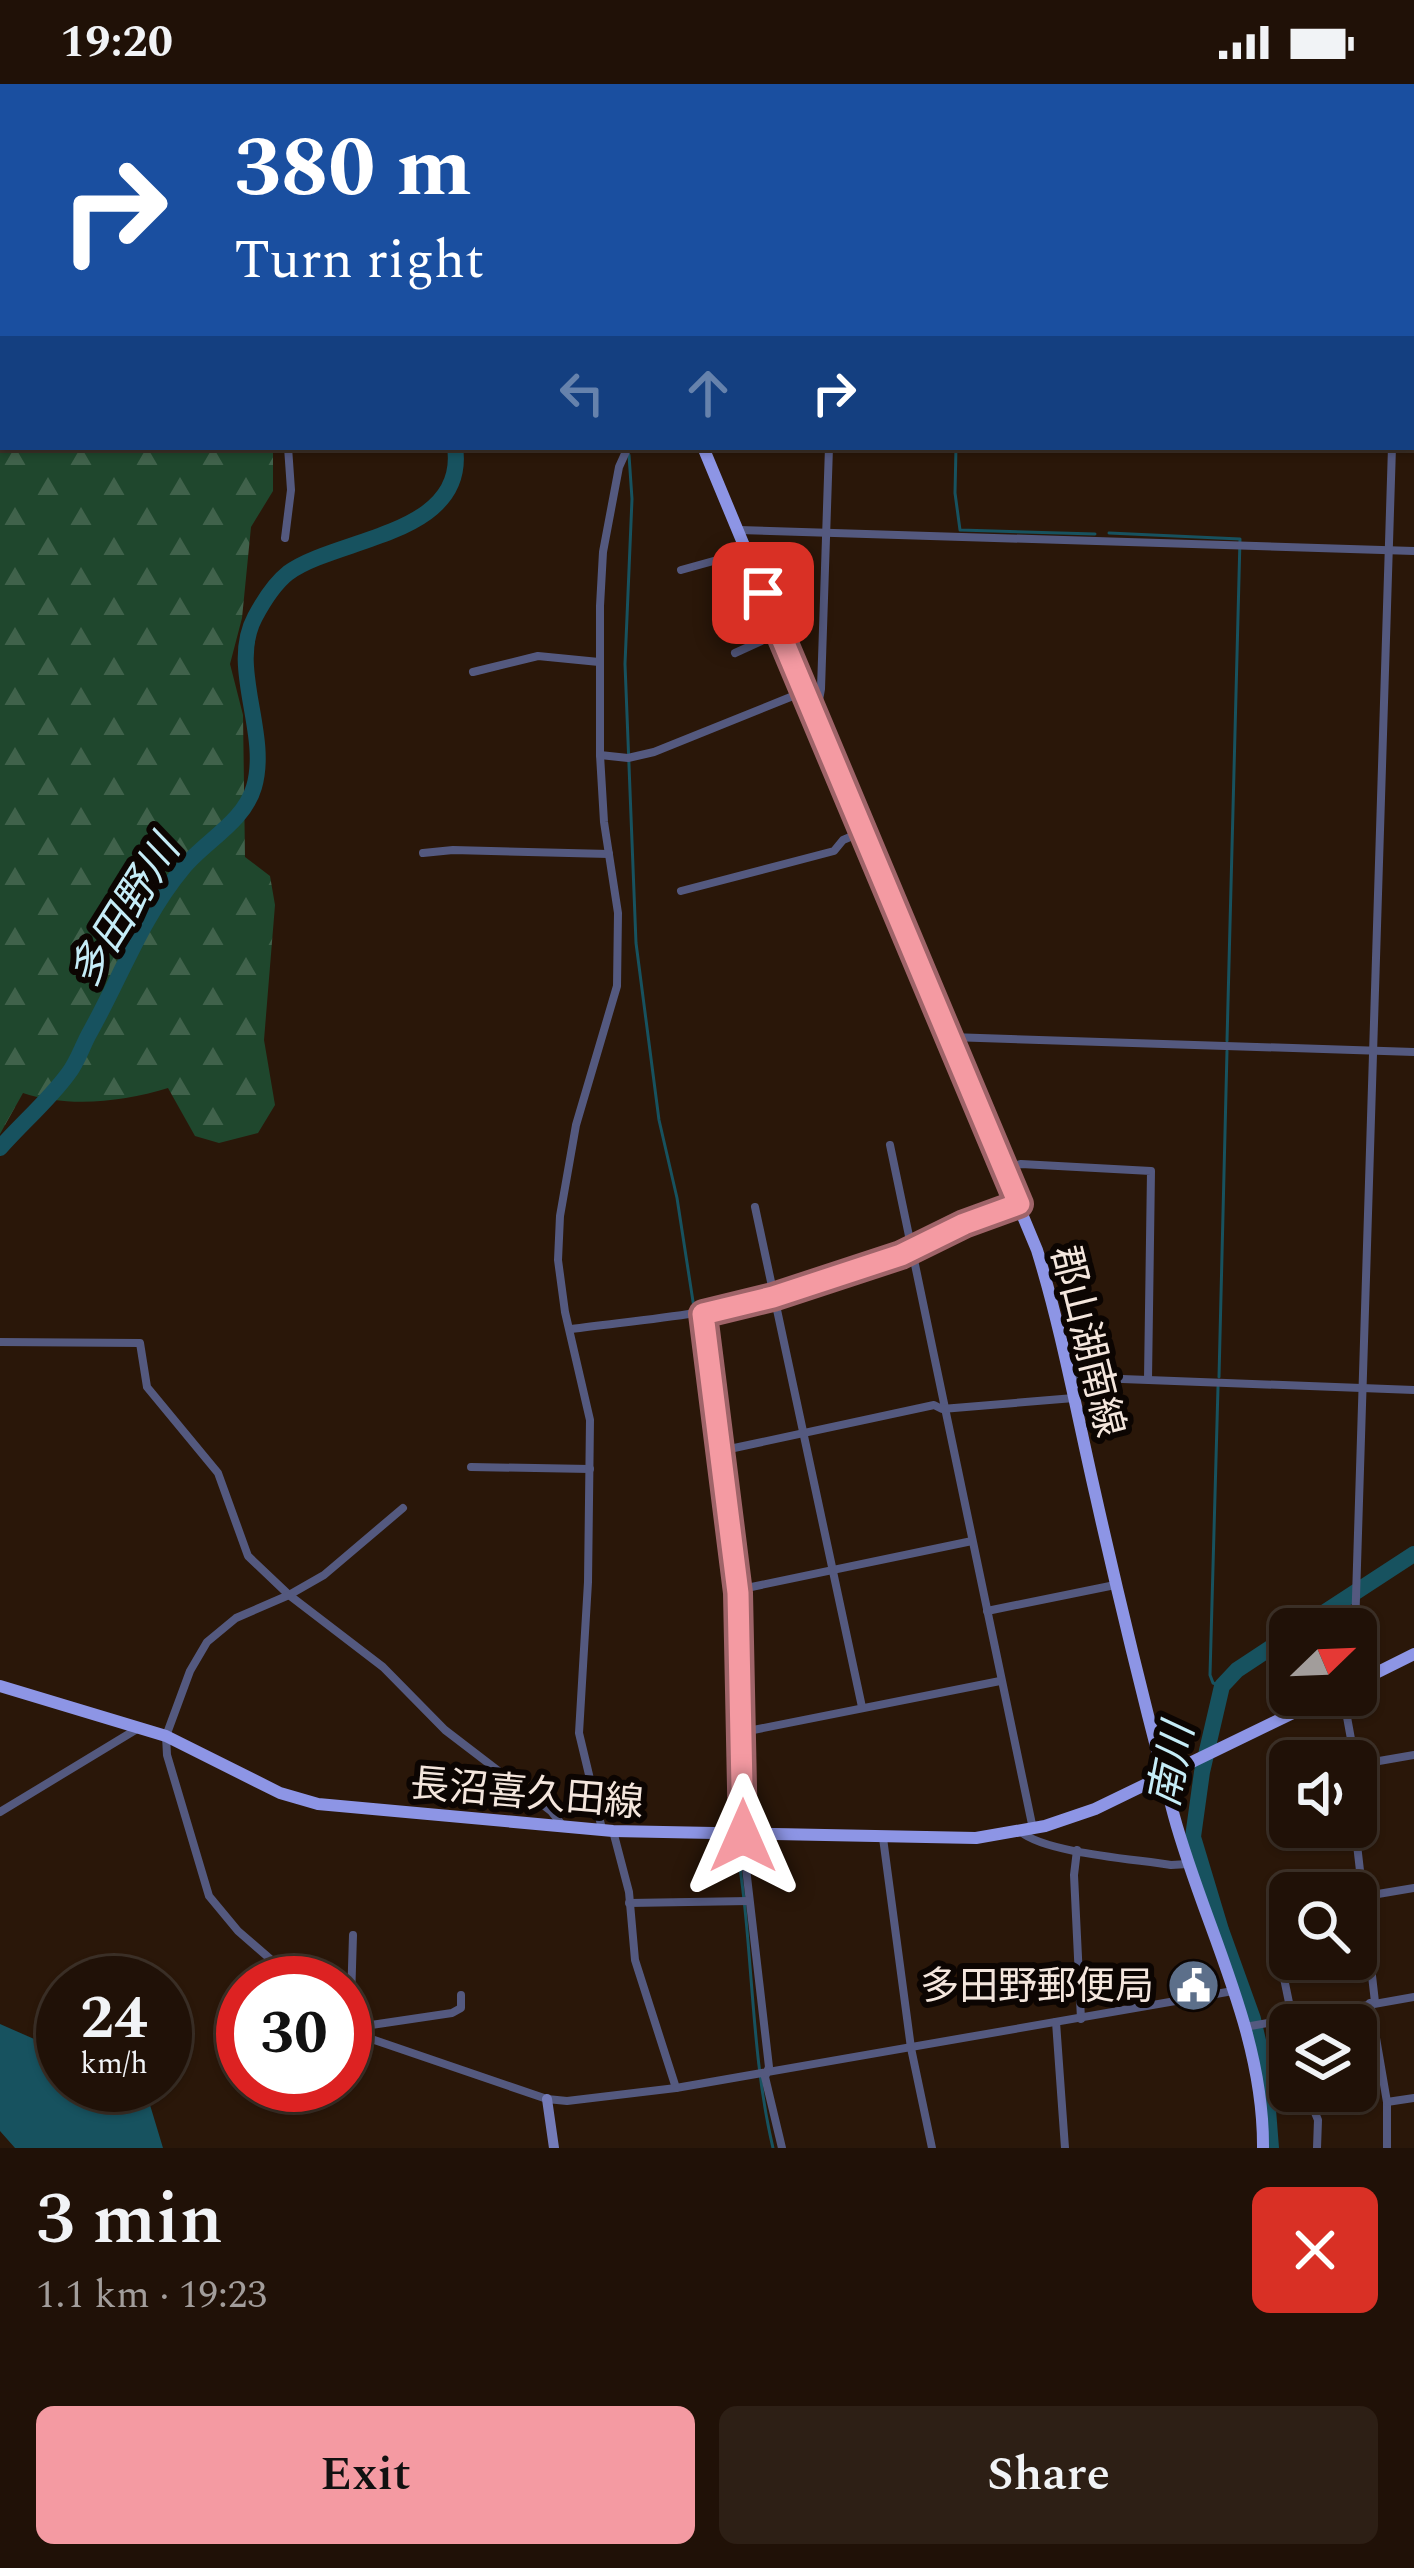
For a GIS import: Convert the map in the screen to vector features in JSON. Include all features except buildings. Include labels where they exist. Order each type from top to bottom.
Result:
[{"type":"main road","name":"郡山湖南線","points":[[705,451],[1005,1168],[1048,1286],[1116,1585],[1169,1773],[1188,1864],[1234,1990],[1258,2078],[1263,2148]]},
{"type":"main road","points":[[1377,1672],[1414,1654]]},
{"type":"main road","name":"長沼喜久田線","points":[[0,1686],[166,1736],[280,1793],[318,1804],[608,1831],[743,1836],[976,1838],[1026,1830],[1094,1809],[1287,1716]]},
{"type":"street","points":[[285,538],[291,490],[288,450]]},
{"type":"street","points":[[627,450],[619,467],[603,552],[599,662],[600,755],[617,913],[617,986],[581,1101],[559,1237],[561,1287],[588,1406],[590,1469],[579,1733],[629,1904],[635,1960],[676,2088]]},
{"type":"street","points":[[811,710],[818,704],[821,689],[829,450]]},
{"type":"street","points":[[1355,1608],[1392,450]]},
{"type":"street","points":[[737,530],[1414,551]]},
{"type":"street","points":[[681,570],[746,552]]},
{"type":"street","points":[[735,653],[779,634]]},
{"type":"street","points":[[473,672],[538,656],[599,662]]},
{"type":"street","points":[[600,755],[628,758],[654,752],[803,692]]},
{"type":"street","points":[[681,891],[834,850],[862,832]]},
{"type":"street","points":[[424,854],[453,850],[609,854]]},
{"type":"street","points":[[949,1036],[1414,1052]]},
{"type":"street","points":[[890,1145],[987,1611],[1026,1830],[1034,1841],[1188,1864]]},
{"type":"street","points":[[1005,1168],[1022,1164],[1151,1171],[1148,1379]]},
{"type":"street","points":[[571,1329],[703,1314],[773,1297],[911,1250],[1019,1204]]},
{"type":"street","points":[[754,1207],[862,1707]]},
{"type":"street","points":[[703,1314],[737,1589],[749,1901],[767,2071],[782,2148]]},
{"type":"street","points":[[0,1342],[140,1343],[147,1388],[218,1473],[248,1556],[289,1595],[357,1646],[445,1730],[541,1802],[562,1826]]},
{"type":"street","points":[[1069,1377],[1414,1390]]},
{"type":"street","points":[[720,1451],[934,1405],[1074,1398]]},
{"type":"street","points":[[471,1467],[590,1469]]},
{"type":"street","points":[[267,1956],[208,1896],[166,1736],[207,1642],[236,1618],[289,1595],[336,1565],[403,1508]]},
{"type":"street","points":[[737,1589],[972,1541]]},
{"type":"street","points":[[987,1611],[1116,1585]]},
{"type":"street","points":[[742,1732],[1000,1681]]},
{"type":"street","points":[[0,1812],[140,1727]]},
{"type":"street","points":[[1377,1762],[1414,1755]]},
{"type":"street","points":[[883,1838],[911,2048],[932,2148]]},
{"type":"street","points":[[1077,1850],[1081,2019]]},
{"type":"street","points":[[1377,1895],[1414,1888]]},
{"type":"street","points":[[629,1904],[749,1901]]},
{"type":"street","points":[[352,1956],[353,1935]]},
{"type":"street","points":[[1370,1980],[1387,2102],[1387,2148]]},
{"type":"street","points":[[372,2038],[567,2102],[676,2088],[1234,1990]]},
{"type":"street","points":[[372,2026],[454,2013],[462,2006],[461,1995]]},
{"type":"street","points":[[1367,2004],[1414,1997]]},
{"type":"street","points":[[1056,2022],[1065,2148]]},
{"type":"street","points":[[1245,2027],[1269,2023]]},
{"type":"street","points":[[1387,2102],[1414,2098]]},
{"type":"street","points":[[547,2099],[554,2148]]},
{"type":"street","points":[[1316,2112],[1317,2148]]},
{"type":"green space","points":[[0,450],[273,450],[273,491],[251,527],[242,618],[230,664],[243,715],[245,857],[270,876],[275,905],[264,1040],[275,1105],[258,1133],[219,1143],[195,1136],[168,1088],[96,1101],[59,1101],[23,1093],[0,1134]]},
{"type":"water","points":[[0,2024],[36,2040],[36,2112],[152,2112],[163,2148],[15,2148],[0,2131]]},
{"type":"waterway","name":"多田野川","points":[[0,1148],[71,1070],[168,887],[249,799],[258,766],[246,657],[248,636],[265,599],[288,573],[310,561],[421,516],[441,499],[454,476],[455,450]]},
{"type":"waterway","points":[[956,450],[960,530],[1095,534]]},
{"type":"waterway","points":[[629,455],[632,499],[625,664],[636,943],[659,1120],[694,1308]]},
{"type":"waterway","points":[[1109,533],[1240,539],[1227,1041]]},
{"type":"waterway","points":[[1219,1377],[1227,1051]]},
{"type":"waterway","points":[[695,1318],[729,1575],[734,1651],[733,1828]]},
{"type":"waterway","points":[[1218,1387],[1210,1675],[1213,1683],[1222,1686]]},
{"type":"waterway","name":"南川","points":[[1331,1608],[1414,1554]]},
{"type":"waterway","name":"南川","points":[[1269,1649],[1222,1686],[1193,1837],[1253,2019],[1265,2071],[1271,2148]]},
{"type":"waterway","points":[[735,1837],[773,2148]]},
{"type":"place","name":"多田野郵便局","points":[[1193,1985]]},
{"type":"route","points":[[743,1836],[738,1593],[703,1314],[773,1297],[901,1255],[1019,1204],[763,593]]}]
